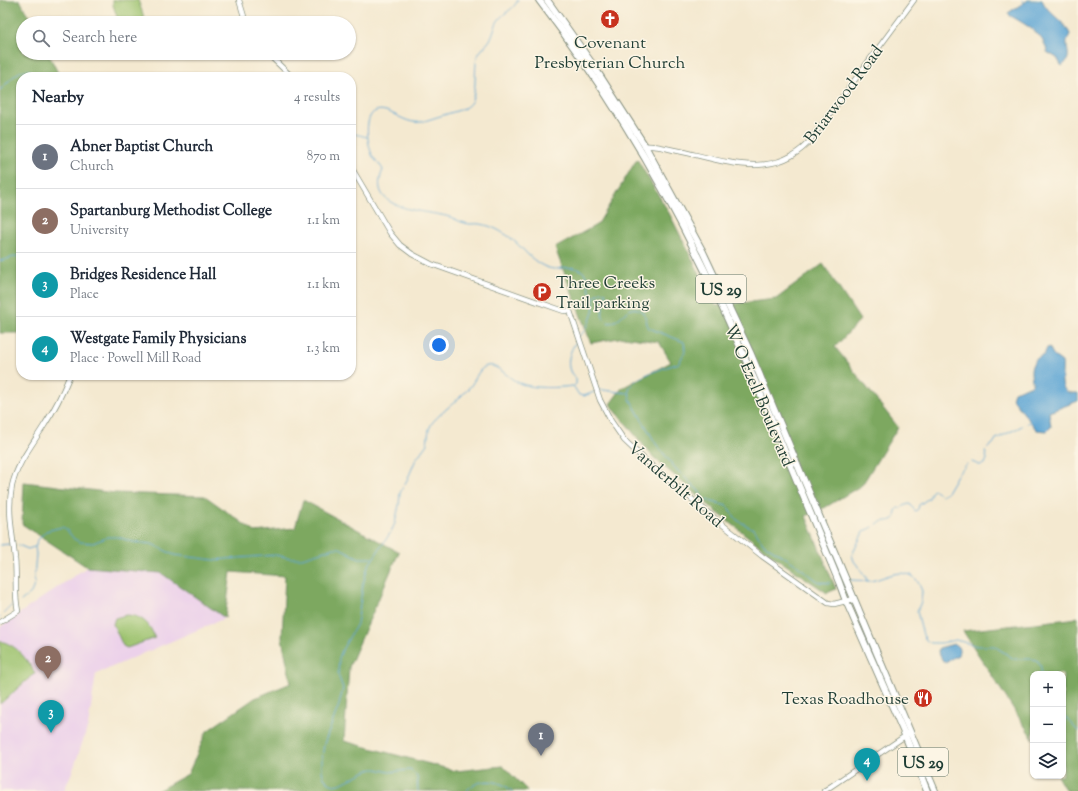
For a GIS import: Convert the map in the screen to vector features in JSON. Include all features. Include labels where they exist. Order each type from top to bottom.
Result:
[{"type":"main road","name":"W O Ezell Boulevard","points":[[539,0],[642,147]]},
{"type":"main road","name":"W O Ezell Boulevard","points":[[547,0],[595,67],[642,147],[672,201],[701,262],[731,318],[854,599],[908,734],[927,791]]},
{"type":"main road","name":"W O Ezell Boulevard","points":[[731,318],[846,601],[935,791]]},
{"type":"street","points":[[240,0],[244,16]]},
{"type":"street","name":"Briarwood Road","points":[[642,147],[686,152],[738,164],[755,166],[772,164],[792,156],[802,149],[810,140],[914,0]]},
{"type":"street","points":[[274,60],[287,72]]},
{"type":"street","name":"Vanderbilt Road","points":[[356,177],[390,233],[406,249],[418,258],[559,309],[570,311],[598,394],[607,415],[624,440],[672,483],[752,548],[828,603],[834,604],[854,599]]},
{"type":"street","points":[[0,622],[18,611],[15,597],[16,568],[10,520],[13,482],[21,462],[53,411],[68,380]]},
{"type":"street","points":[[824,791],[908,734]]},
{"type":"shaded area","points":[[87,567],[161,573],[225,618],[96,674],[88,726],[64,791],[0,791],[0,627]]},
{"type":"green space","points":[[0,0],[20,0],[28,16],[16,16],[16,60],[52,60],[58,72],[16,72],[16,333],[0,333]]},
{"type":"green space","points":[[113,0],[138,0],[144,16],[117,16]]},
{"type":"green space","points":[[637,159],[669,213],[716,306],[776,299],[823,264],[860,320],[835,347],[898,427],[862,485],[826,507],[806,516],[836,589],[827,593],[770,554],[718,513],[653,457],[610,404],[622,388],[671,362],[659,342],[624,337],[591,343],[555,248],[598,224]]},
{"type":"green space","points":[[24,482],[115,493],[205,496],[255,532],[295,528],[303,500],[399,552],[349,667],[344,741],[456,771],[503,766],[528,791],[157,791],[188,774],[207,731],[255,698],[291,683],[282,638],[285,576],[231,572],[225,618],[161,573],[87,567],[22,524]]},
{"type":"green space","points":[[132,615],[145,621],[151,628],[155,638],[127,648],[123,646],[113,624],[115,618]]},
{"type":"green space","points":[[1078,617],[1078,791],[1066,791],[1059,779],[1066,779],[1066,671],[1030,671],[1030,734],[963,631]]},
{"type":"green space","points":[[0,641],[12,645],[21,653],[35,673],[0,704]]},
{"type":"water","points":[[1028,0],[1042,0],[1070,34],[1067,41],[1068,58],[1062,66],[1057,58],[1047,52],[1038,34],[1027,25],[1009,15],[1008,13]]},
{"type":"water","points":[[1049,347],[1054,356],[1062,362],[1063,387],[1066,391],[1071,393],[1078,393],[1078,401],[1049,412],[1051,427],[1047,431],[1037,430],[1012,398],[1014,392],[1032,385],[1031,369],[1033,364],[1036,359],[1044,355]]},
{"type":"water","points":[[954,644],[959,648],[958,655],[945,662],[943,661],[938,652],[939,648]]},
{"type":"waterway","points":[[518,0],[512,8],[499,19],[490,40],[477,57],[473,98],[468,105],[463,109],[421,122],[412,122],[386,111],[378,110],[372,114],[369,119],[369,144],[373,157],[383,170],[380,183],[382,193],[388,201],[398,206],[449,217],[467,224],[478,224],[492,227],[509,237],[539,264],[554,269]]},
{"type":"waterway","points":[[21,72],[24,70],[35,72]]},
{"type":"waterway","points":[[0,90],[16,75]]},
{"type":"waterway","points":[[356,134],[367,137]]},
{"type":"waterway","points":[[0,261],[16,256]]},
{"type":"waterway","points":[[556,269],[574,268],[582,271],[587,278],[592,297],[594,297],[594,308],[591,318],[587,327],[580,336]]},
{"type":"waterway","points":[[594,297],[601,292],[605,292],[606,299],[602,312],[604,319],[608,322],[617,320],[631,309],[636,309],[644,314],[649,328],[684,342],[685,351],[679,363],[644,376],[632,384],[629,389],[630,399],[656,444],[676,469],[699,491],[702,497],[706,500],[727,506],[737,520],[755,530],[763,543],[768,547],[791,561],[819,582],[830,583]]},
{"type":"waterway","points":[[574,386],[576,384],[576,380],[569,369],[569,360],[571,351],[578,339]]},
{"type":"waterway","points":[[418,791],[417,777],[410,770],[389,772],[372,769],[340,784],[334,785],[329,783],[324,778],[322,771],[324,744],[339,705],[343,688],[338,675],[339,658],[357,624],[363,584],[368,566],[391,532],[395,523],[400,493],[416,459],[427,444],[429,429],[432,423],[468,389],[484,367],[495,367],[515,381],[524,385],[553,388],[573,386]]},
{"type":"waterway","points":[[574,387],[579,395],[584,396],[594,392]]},
{"type":"waterway","points":[[600,390],[628,393]]},
{"type":"waterway","points":[[1027,423],[1031,421]]},
{"type":"waterway","points":[[972,462],[979,465],[985,464],[987,459],[985,451],[996,439],[1022,426]]},
{"type":"waterway","points":[[877,524],[895,518],[898,508],[908,504],[911,505],[916,511],[919,505],[929,498],[933,490],[941,495],[947,492],[957,475],[967,464]]},
{"type":"waterway","points":[[21,601],[31,593],[35,583],[35,547],[37,541],[46,531],[62,527],[66,529],[74,539],[80,542],[93,543],[108,537],[118,537],[133,542],[152,544],[174,555],[214,560],[275,555],[291,558],[302,558],[334,548],[340,548],[359,558],[372,558]]},
{"type":"waterway","points":[[867,581],[866,577],[854,561],[852,555],[863,532],[873,527]]},
{"type":"waterway","points":[[0,545],[10,544]]},
{"type":"waterway","points":[[18,545],[28,549],[34,547]]},
{"type":"waterway","points":[[850,580],[872,581],[901,573],[911,575],[916,579],[922,591],[921,602],[917,611],[923,635],[926,640],[931,643],[956,640],[977,646],[994,646],[1014,659],[1033,659],[1038,661],[1041,671]]},
{"type":"waterway","points":[[0,617],[13,604]]},
{"type":"waterway","points":[[1066,718],[1078,731]]},
{"type":"waterway","points":[[466,791],[477,783],[489,781],[501,784],[512,791]]},
{"type":"place","name":"Covenant Presbyterian Church","points":[[610,19]]},
{"type":"place","name":"Three Creeks Trail parking","points":[[542,292]]},
{"type":"place","name":"Spartanburg Methodist College","points":[[48,679]]},
{"type":"place","name":"Texas Roadhouse","points":[[923,698]]},
{"type":"place","name":"Bridges Residence Hall","points":[[51,733]]},
{"type":"place","name":"Abner Baptist Church","points":[[541,756]]},
{"type":"place","name":"Westgate Family Physicians","points":[[867,781]]}]
